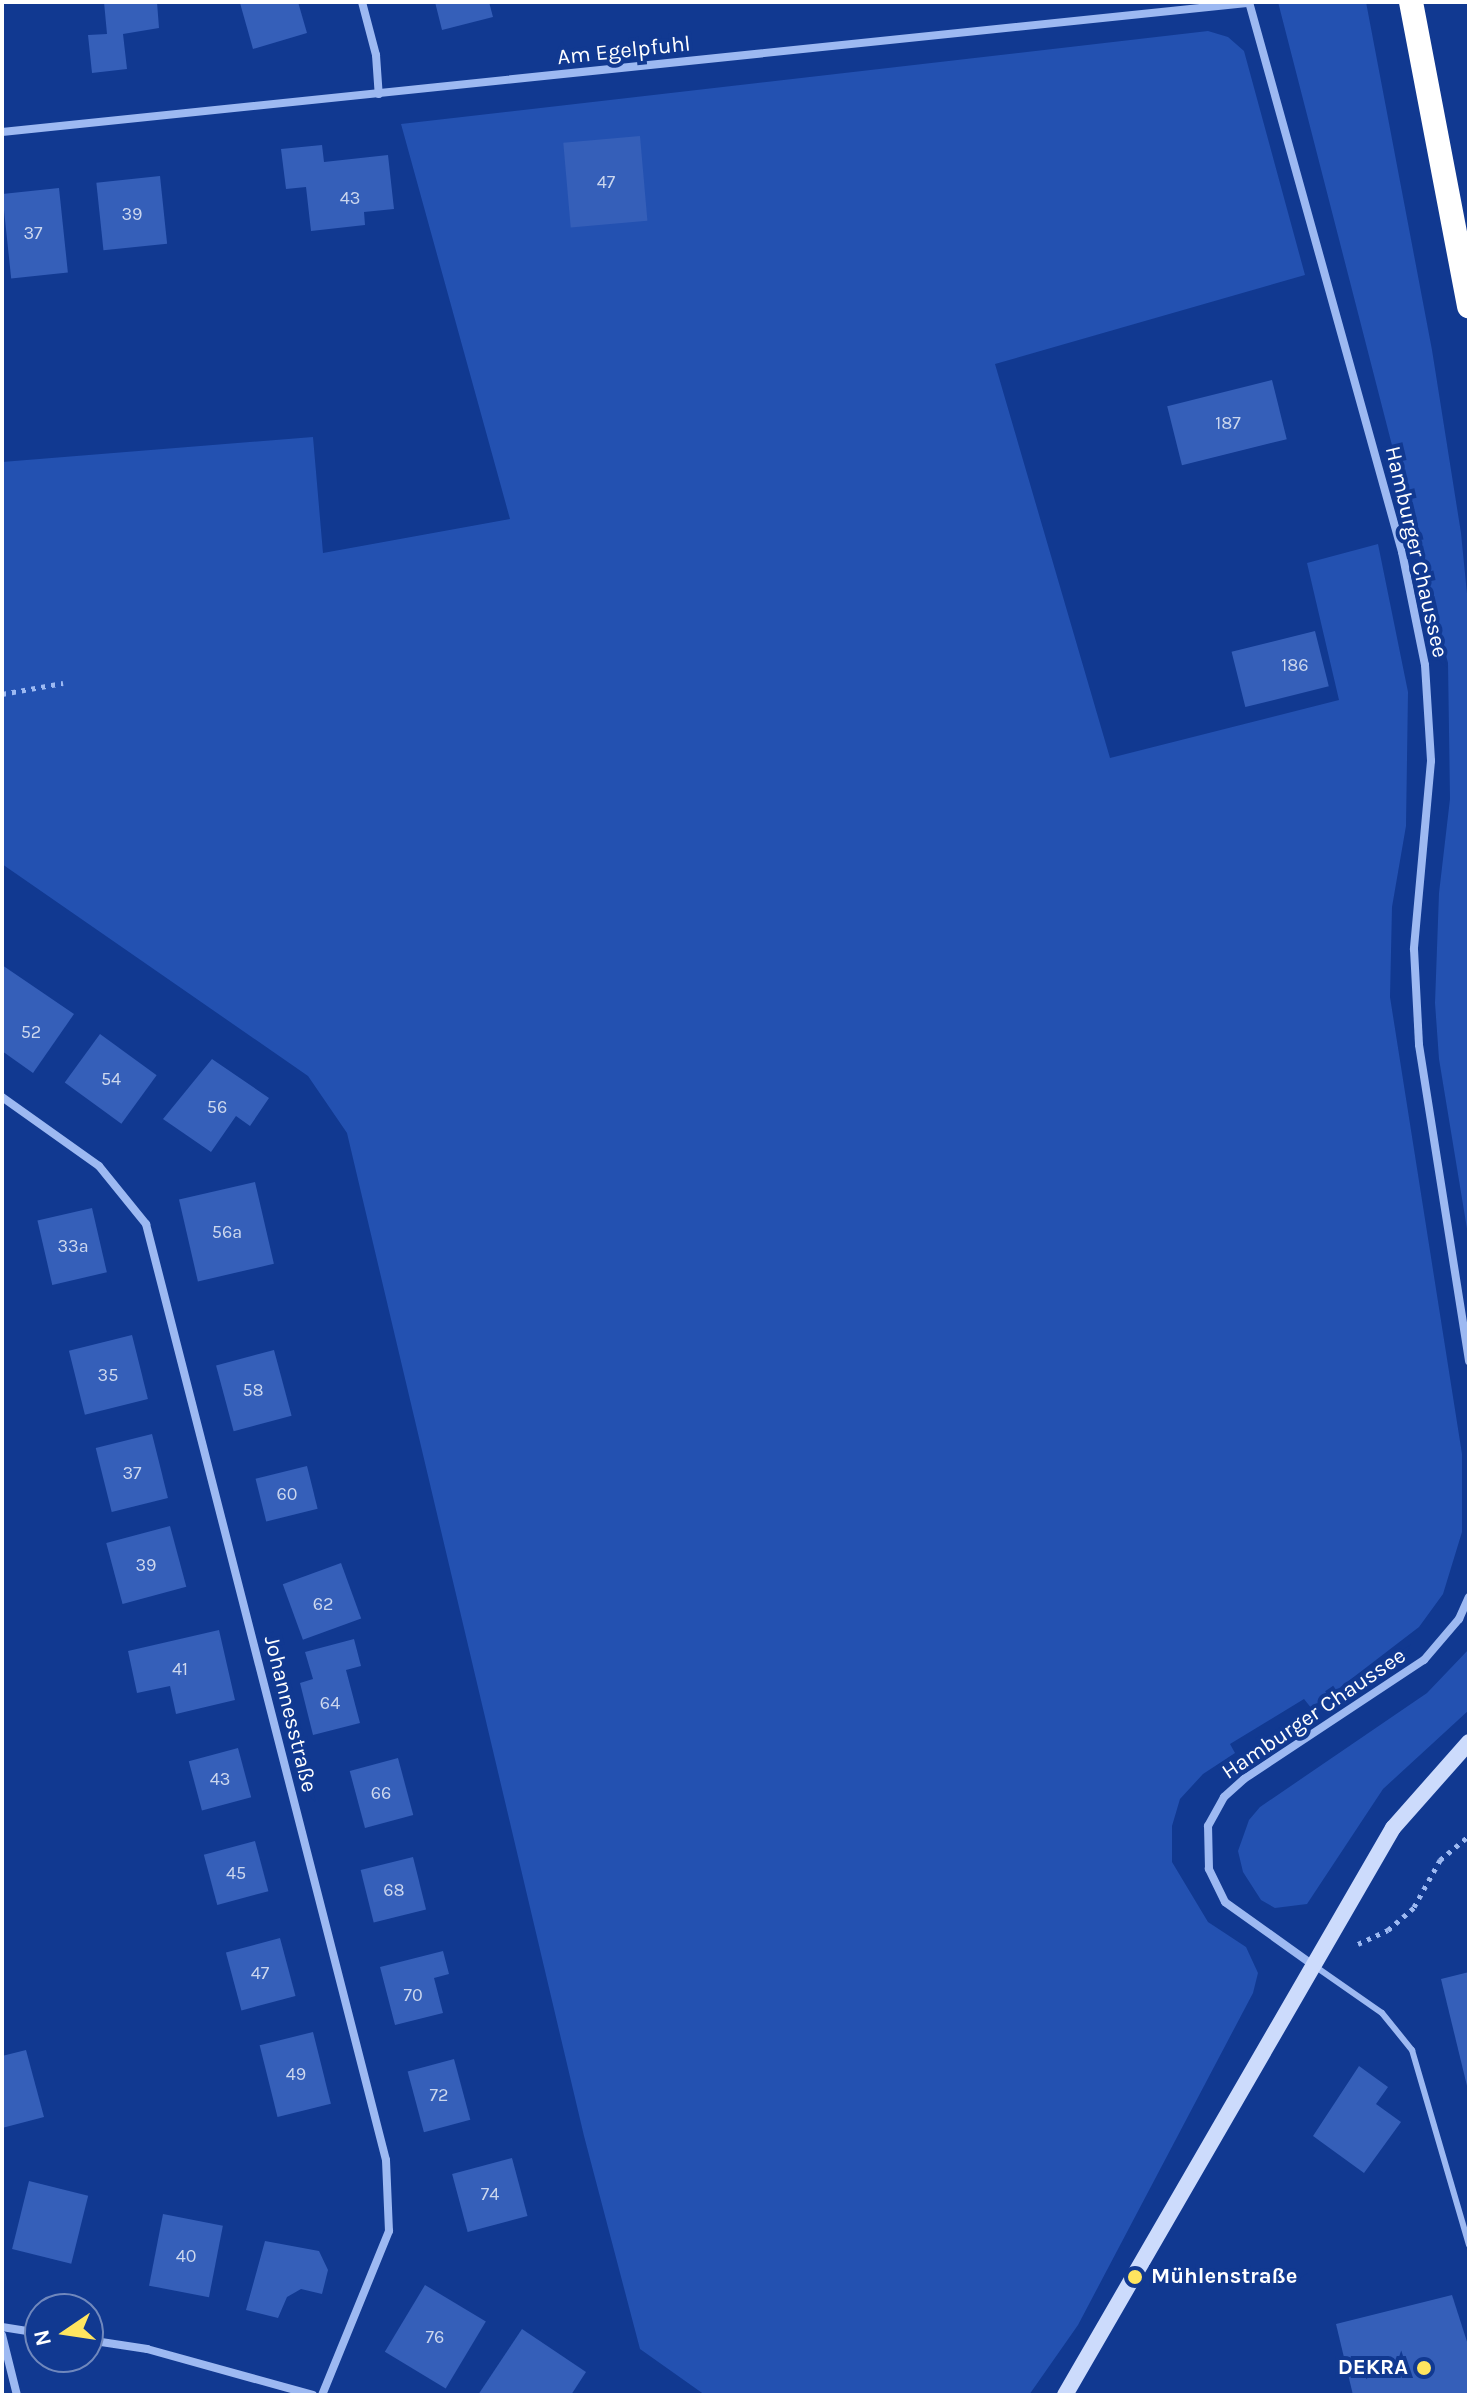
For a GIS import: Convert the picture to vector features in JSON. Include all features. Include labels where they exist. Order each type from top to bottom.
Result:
[{"type":"highway","points":[[1411,2],[1469,307]]},
{"type":"street","points":[[362,2],[376,55],[379,94]]},
{"type":"street","name":"Am Egelpfuhl","points":[[2,132],[1249,3]]},
{"type":"street","name":"Hamburger Chaussee","points":[[1249,3],[1402,552],[1425,665],[1431,761],[1414,949],[1419,1045],[1469,1361]]},
{"type":"street","name":"Johannesstraße","points":[[2,1097],[99,1166],[146,1224],[386,2160],[389,2231],[322,2395]]},
{"type":"street","name":"Hamburger Chaussee","points":[[1313,1965],[1225,1902],[1209,1869],[1208,1826],[1224,1797],[1244,1779],[1424,1660],[1459,1619],[1469,1597]]},
{"type":"street","points":[[1065,2395],[1393,1828],[1469,1742]]},
{"type":"street","points":[[2,2327],[24,2330]]},
{"type":"street","points":[[2,2335],[17,2395]]},
{"type":"street","points":[[104,2342],[147,2349],[313,2395]]},
{"type":"lane","points":[[1313,1965],[1382,2013],[1412,2050],[1469,2245]]},
{"type":"path","points":[[2,694],[63,683]]},
{"type":"path","points":[[1313,1965],[1388,1930],[1414,1907],[1440,1860],[1469,1836]]},
{"type":"shaded area","points":[[1278,2],[1366,2],[1432,350],[1461,533],[1469,614],[1469,1241],[1439,1059],[1435,1003],[1439,893],[1450,799],[1448,663]]},
{"type":"shaded area","points":[[1208,31],[1228,37],[1244,51],[1305,275],[995,364],[1110,758],[1339,700],[1307,563],[1378,544],[1408,692],[1406,826],[1392,907],[1390,997],[1462,1454],[1462,1532],[1443,1594],[1419,1627],[1312,1709],[1304,1699],[1230,1744],[1235,1753],[1203,1774],[1180,1799],[1172,1826],[1172,1862],[1208,1922],[1246,1947],[1258,1973],[1253,1993],[1078,2325],[1029,2395],[705,2395],[640,2349],[584,2136],[347,1133],[308,1076],[2,864],[2,462],[313,437],[323,553],[510,519],[401,124]]},
{"type":"shaded area","points":[[1469,1649],[1469,1710],[1383,1789],[1307,1904],[1275,1908],[1261,1900],[1243,1872],[1238,1851],[1249,1820],[1260,1807],[1427,1693]]},
{"type":"building","points":[[104,2],[157,2],[159,28],[123,34],[127,69],[92,73],[88,35],[107,34]]},
{"type":"building","points":[[298,2],[307,33],[253,49],[240,3]]},
{"type":"building","points":[[435,2],[489,2],[493,17],[442,30]]},
{"type":"building","points":[[640,136],[647,221],[571,227],[563,143]]},
{"type":"building","points":[[322,145],[324,162],[388,155],[394,209],[364,212],[365,225],[311,231],[306,187],[286,189],[281,149]]},
{"type":"building","points":[[160,176],[167,244],[103,250],[96,183]]},
{"type":"building","points":[[59,188],[68,273],[11,278],[2,194]]},
{"type":"building","points":[[1272,380],[1287,439],[1182,465],[1167,406]]},
{"type":"building","points":[[1315,631],[1329,686],[1245,707],[1232,652]]},
{"type":"building","points":[[2,965],[74,1014],[33,1073],[2,1051]]},
{"type":"building","points":[[100,1034],[157,1075],[121,1124],[65,1083]]},
{"type":"building","points":[[212,1059],[269,1098],[250,1126],[236,1116],[211,1152],[163,1119]]},
{"type":"building","points":[[255,1182],[274,1264],[198,1281],[179,1200]]},
{"type":"building","points":[[92,1208],[107,1272],[52,1285],[37,1221]]},
{"type":"building","points":[[132,1335],[148,1399],[85,1415],[69,1351]]},
{"type":"building","points":[[274,1350],[292,1416],[234,1431],[216,1366]]},
{"type":"building","points":[[152,1434],[168,1498],[112,1512],[96,1448]]},
{"type":"building","points":[[307,1466],[318,1509],[266,1522],[256,1479]]},
{"type":"building","points":[[170,1526],[186,1587],[123,1604],[106,1543]]},
{"type":"building","points":[[341,1563],[361,1618],[303,1640],[283,1584]]},
{"type":"building","points":[[219,1630],[235,1700],[176,1714],[170,1686],[137,1693],[128,1651]]},
{"type":"building","points":[[354,1639],[361,1666],[346,1670],[360,1723],[313,1735],[300,1683],[313,1679],[305,1652]]},
{"type":"building","points":[[238,1748],[251,1797],[202,1810],[189,1761]]},
{"type":"building","points":[[398,1758],[413,1815],[365,1828],[350,1771]]},
{"type":"building","points":[[255,1841],[268,1891],[217,1905],[204,1855]]},
{"type":"building","points":[[413,1857],[426,1909],[374,1922],[361,1870]]},
{"type":"building","points":[[280,1938],[296,1996],[241,2010],[226,1952]]},
{"type":"building","points":[[443,1951],[449,1974],[434,1978],[443,2013],[395,2025],[380,1967]]},
{"type":"building","points":[[1469,1972],[1469,2090],[1468,2090],[1441,1979]]},
{"type":"building","points":[[313,2032],[331,2104],[278,2117],[260,2045]]},
{"type":"building","points":[[26,2050],[44,2117],[2,2128],[2,2056]]},
{"type":"building","points":[[454,2059],[470,2120],[424,2132],[408,2071]]},
{"type":"building","points":[[1359,2066],[1388,2087],[1376,2104],[1401,2122],[1364,2173],[1313,2136]]},
{"type":"building","points":[[512,2158],[528,2216],[468,2232],[452,2174]]},
{"type":"building","points":[[29,2181],[88,2196],[71,2264],[12,2249]]},
{"type":"building","points":[[163,2214],[223,2226],[209,2297],[149,2286]]},
{"type":"building","points":[[265,2241],[319,2251],[328,2270],[322,2294],[301,2289],[287,2297],[278,2318],[246,2310]]},
{"type":"building","points":[[425,2285],[486,2322],[446,2388],[385,2352]]},
{"type":"building","name":"DEKRA","points":[[1452,2295],[1469,2348],[1469,2395],[1353,2395],[1336,2324]]},
{"type":"building","points":[[522,2329],[586,2372],[571,2395],[478,2395]]},
{"type":"place","name":"Mühlenstraße","points":[[1135,2277]]},
{"type":"place","name":"DEKRA","points":[[1424,2368]]}]
